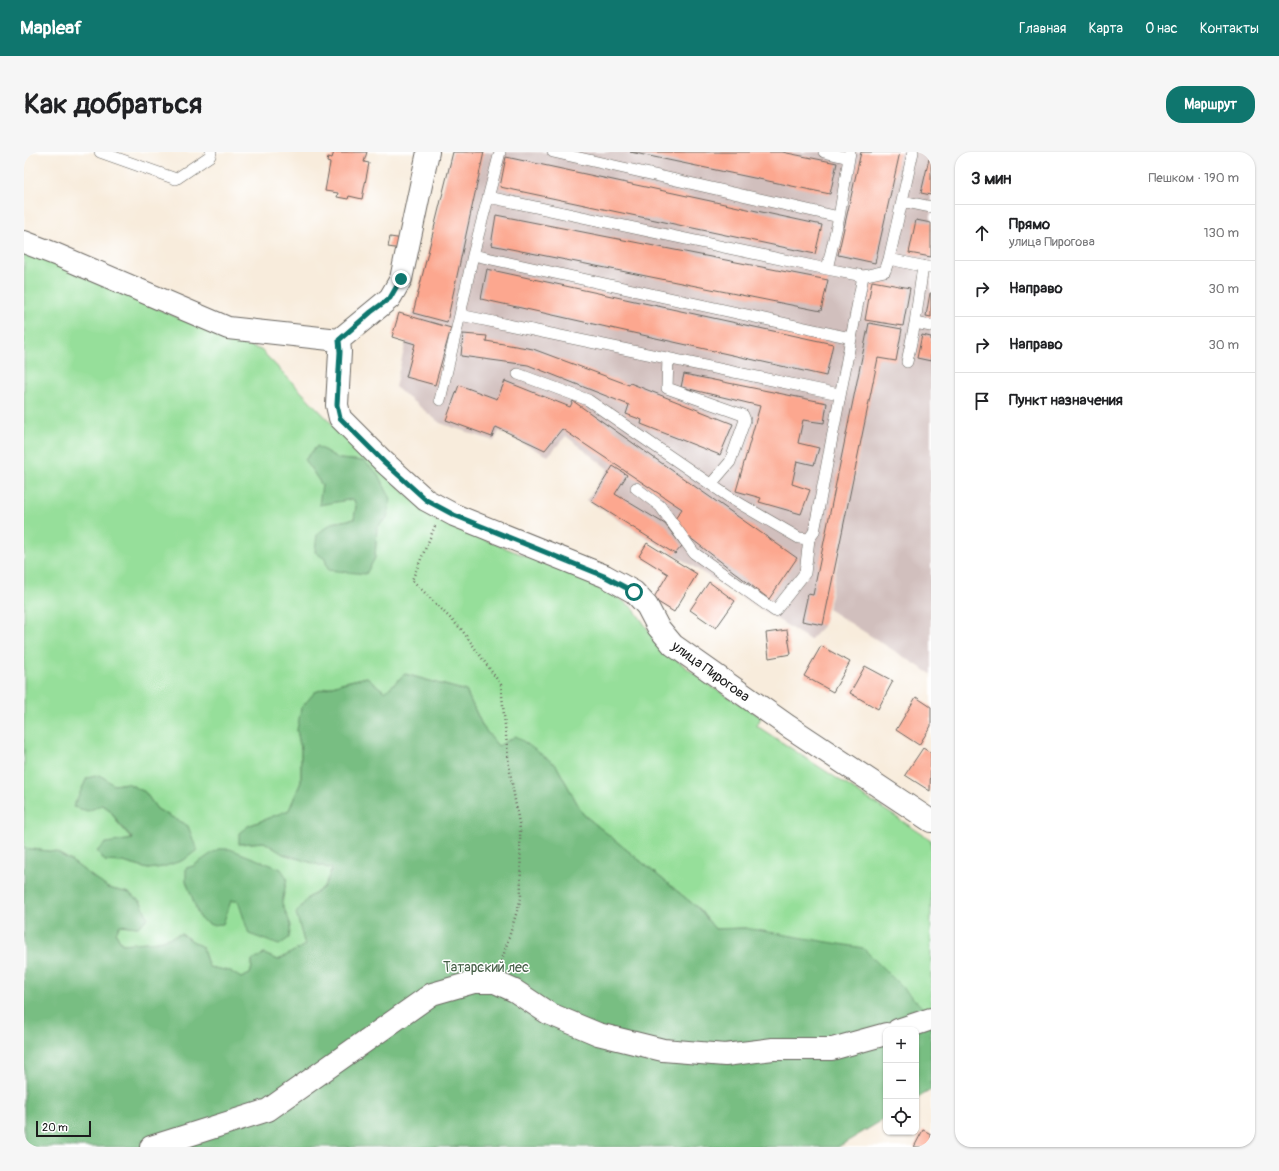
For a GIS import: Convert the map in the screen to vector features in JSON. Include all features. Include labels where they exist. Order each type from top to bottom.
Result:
[{"type":"street","points":[[24,242],[228,328],[339,340],[371,312],[390,298],[401,279],[428,152]]},
{"type":"street","name":"улица Пирогова","points":[[339,340],[340,352],[337,405],[340,418],[384,462],[426,500],[454,515],[604,576],[634,592],[647,606],[658,627],[673,645],[788,726],[931,821]]},
{"type":"street","points":[[151,1147],[268,1110],[432,994],[474,982],[495,982],[515,991],[548,1013],[598,1034],[664,1050],[725,1055],[773,1049],[832,1049],[883,1035]]},
{"type":"street","points":[[907,1027],[931,1019]]},
{"type":"lane","points":[[100,152],[176,179],[210,156],[211,152]]},
{"type":"lane","points":[[440,400],[473,256],[500,152]]},
{"type":"lane","points":[[553,152],[839,217]]},
{"type":"lane","points":[[824,152],[849,155],[839,217],[828,270]]},
{"type":"lane","points":[[488,197],[828,270],[863,276],[885,271],[913,152]]},
{"type":"lane","points":[[902,201],[931,207]]},
{"type":"lane","points":[[473,256],[851,338]]},
{"type":"lane","points":[[889,259],[927,267],[907,362]]},
{"type":"lane","points":[[636,488],[660,506],[694,553],[775,611],[805,573],[809,539],[814,532],[839,394],[863,276]]},
{"type":"lane","points":[[460,315],[839,394]]},
{"type":"lane","points":[[914,323],[931,326]]},
{"type":"lane","points":[[668,358],[667,388],[743,415],[744,417],[745,420],[730,462],[711,484]]},
{"type":"lane","points":[[518,374],[588,400],[732,498],[799,538],[809,539]]},
{"type":"path","points":[[442,509],[412,580],[462,630],[501,685],[508,766],[520,829],[521,898],[495,982]]},
{"type":"shaded area","points":[[452,152],[931,152],[931,674],[828,609],[865,426],[823,626],[810,640],[587,500],[608,469],[566,436],[548,456],[499,431],[494,441],[440,423],[395,387]]},
{"type":"green space","points":[[24,251],[225,338],[261,350],[338,430],[427,513],[463,531],[603,587],[633,608],[661,648],[709,685],[761,717],[757,726],[931,840],[931,1014],[745,928],[715,929],[699,909],[583,814],[556,765],[498,746],[483,727],[466,691],[405,674],[385,692],[367,677],[341,683],[315,692],[297,730],[301,750],[301,782],[289,810],[248,826],[239,844],[264,842],[283,854],[332,869],[324,887],[308,898],[300,927],[305,945],[278,960],[264,954],[252,960],[250,974],[241,978],[229,971],[209,967],[202,947],[181,934],[160,941],[122,944],[116,933],[120,925],[138,927],[129,893],[108,888],[70,860],[56,852],[24,848]],"holes":[[[317,446],[339,459],[364,461],[387,518],[377,527],[375,558],[332,523],[354,519],[356,506],[354,500],[320,504],[322,485],[305,460]],[[87,778],[114,785],[127,783],[145,792],[157,809],[188,826],[163,867],[148,869],[123,862],[105,861],[120,841],[133,840],[118,823],[110,810],[82,789]]]},
{"type":"green space","points":[[317,446],[339,459],[364,461],[377,473],[391,499],[387,518],[377,527],[375,558],[366,574],[328,570],[325,559],[315,552],[317,534],[332,523],[354,519],[356,506],[354,500],[319,505],[322,485],[305,460]]},
{"type":"green space","name":"Татарский лес","points":[[405,674],[466,691],[483,727],[498,746],[516,736],[556,765],[583,814],[699,909],[715,929],[745,928],[863,948],[931,1016],[931,1090],[919,1097],[919,1027],[883,1027],[883,1120],[838,1147],[24,1147],[24,848],[56,852],[70,860],[108,888],[129,893],[141,902],[148,918],[138,927],[120,925],[116,933],[122,944],[159,941],[181,934],[202,947],[209,967],[230,971],[241,978],[250,974],[252,960],[264,954],[278,960],[305,945],[296,913],[308,898],[324,887],[332,869],[283,854],[264,842],[239,844],[239,833],[248,826],[289,810],[301,782],[301,750],[297,730],[301,708],[315,692],[367,677],[385,692]]},
{"type":"green space","points":[[100,775],[114,785],[127,783],[145,792],[157,809],[188,826],[197,850],[184,860],[163,867],[148,869],[123,862],[105,861],[97,851],[106,843],[133,839],[110,810],[102,805],[88,811],[73,807],[87,778]]},
{"type":"green space","points":[[218,849],[230,849],[281,869],[287,878],[282,903],[291,925],[289,938],[279,945],[249,934],[238,901],[231,901],[223,924],[211,925],[200,919],[186,881],[186,868],[193,866]]},
{"type":"building","points":[[334,152],[367,152],[364,162],[369,163],[362,199],[349,196],[348,199],[337,197],[338,193],[325,191],[330,163],[327,162],[328,157],[332,158]]},
{"type":"building","points":[[453,152],[484,152],[447,322],[413,313]]},
{"type":"building","points":[[630,152],[782,152],[837,163],[830,194]]},
{"type":"building","points":[[861,152],[900,152],[875,263],[838,255]]},
{"type":"building","points":[[506,157],[822,225],[815,254],[500,187]]},
{"type":"building","points":[[929,159],[931,159],[931,195],[921,193]]},
{"type":"building","points":[[496,215],[828,280],[821,311],[491,245]]},
{"type":"building","points":[[916,220],[931,223],[931,257],[909,253]]},
{"type":"building","points":[[390,237],[403,239],[401,249],[388,247]]},
{"type":"building","points":[[487,269],[833,344],[826,376],[481,299]]},
{"type":"building","points":[[872,281],[910,288],[903,326],[865,320]]},
{"type":"building","points":[[931,293],[931,317],[926,316]]},
{"type":"building","points":[[399,313],[451,328],[435,385],[406,377],[415,344],[392,337]]},
{"type":"building","points":[[869,323],[902,329],[896,361],[878,358],[823,625],[802,621],[808,594],[813,595]]},
{"type":"building","points":[[463,334],[487,336],[486,341],[533,349],[629,385],[630,383],[733,424],[720,455],[641,424],[642,420],[626,414],[629,405],[528,365],[461,356]]},
{"type":"building","points":[[922,335],[931,337],[931,361],[917,358]]},
{"type":"building","points":[[684,374],[827,403],[824,423],[803,420],[798,443],[819,448],[814,465],[797,461],[792,484],[810,490],[801,514],[759,502],[761,498],[736,491],[760,406],[681,387]]},
{"type":"building","points":[[505,381],[570,407],[573,401],[797,558],[769,599],[689,537],[675,519],[682,509],[562,429],[545,450],[496,427],[492,437],[446,420],[459,385],[497,399]]},
{"type":"building","points":[[613,466],[627,475],[615,494],[665,524],[682,546],[675,554],[591,501]]},
{"type":"building","points":[[647,543],[697,574],[674,612],[653,599],[668,574],[639,556]]},
{"type":"building","points":[[709,582],[735,601],[716,628],[690,610]]},
{"type":"building","points":[[787,630],[791,654],[769,658],[766,633]]},
{"type":"building","points":[[821,646],[850,662],[833,692],[804,676]]},
{"type":"building","points":[[865,666],[893,681],[878,709],[850,693]]},
{"type":"building","points":[[916,697],[931,707],[931,726],[919,745],[896,730]]},
{"type":"building","points":[[923,748],[931,753],[930,791],[905,775]]},
{"type":"building","points":[[923,1130],[931,1134],[931,1147],[914,1147]]},
{"type":"route","points":[[401,279],[390,298],[371,312],[339,340],[340,352],[337,405],[340,418],[384,462],[426,500],[454,515],[604,576],[634,592]]}]
